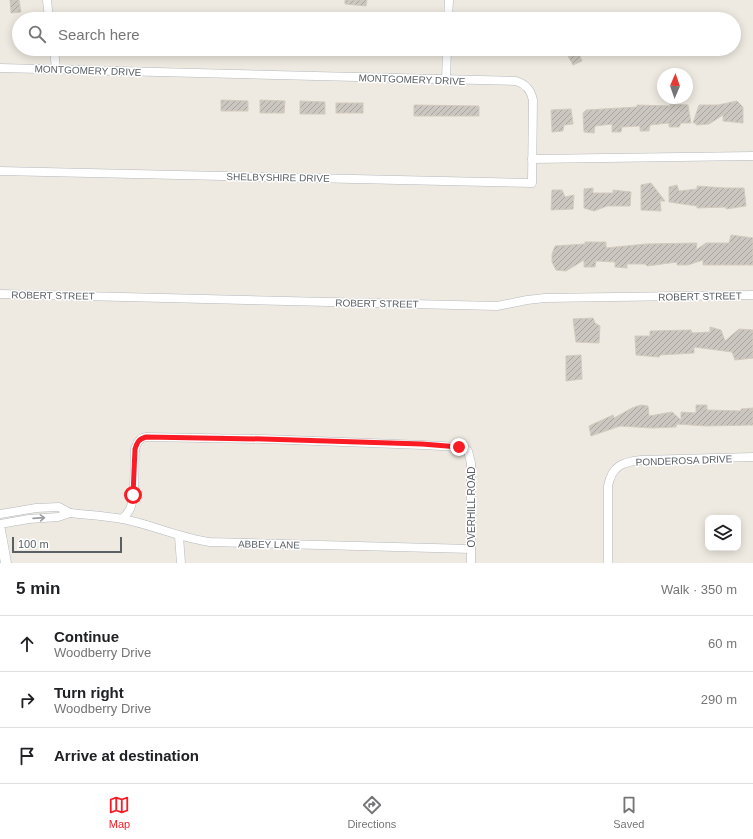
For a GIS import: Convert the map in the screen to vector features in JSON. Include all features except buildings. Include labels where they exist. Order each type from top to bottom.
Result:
[{"type":"street","points":[[47,0],[49,12]]},
{"type":"street","points":[[448,12],[449,0]]},
{"type":"street","points":[[55,56],[56,69]]},
{"type":"street","points":[[446,80],[448,56]]},
{"type":"street","name":"MONTGOMERY DRIVE","points":[[0,68],[516,81],[527,87],[532,95],[532,159]]},
{"type":"street","points":[[532,159],[753,156]]},
{"type":"street","name":"SHELBYSHIRE DRIVE","points":[[0,171],[532,183],[532,159]]},
{"type":"street","name":"ROBERT STREET","points":[[0,294],[497,306],[545,298],[753,295]]},
{"type":"street","name":"OVERHILL ROAD","points":[[122,519],[130,510],[131,506],[133,495],[135,449],[137,442],[146,437],[422,444],[459,447],[468,451],[471,463],[471,563]]},
{"type":"street","name":"PONDEROSA DRIVE","points":[[608,563],[608,486],[612,474],[617,467],[627,462],[641,460],[753,457]]},
{"type":"street","name":"ABBEY LANE","points":[[0,514],[36,508],[59,507],[70,513],[122,519],[145,524],[178,536],[197,540],[232,543],[471,549]]},
{"type":"street","name":"ABBEY LANE","points":[[0,524],[29,519],[58,517],[70,513]]},
{"type":"street","points":[[0,530],[1,544],[6,563]]},
{"type":"street","points":[[178,536],[181,563]]},
{"type":"route","points":[[133,495],[135,449],[137,442],[146,437],[164,436],[422,444],[459,447]]}]
